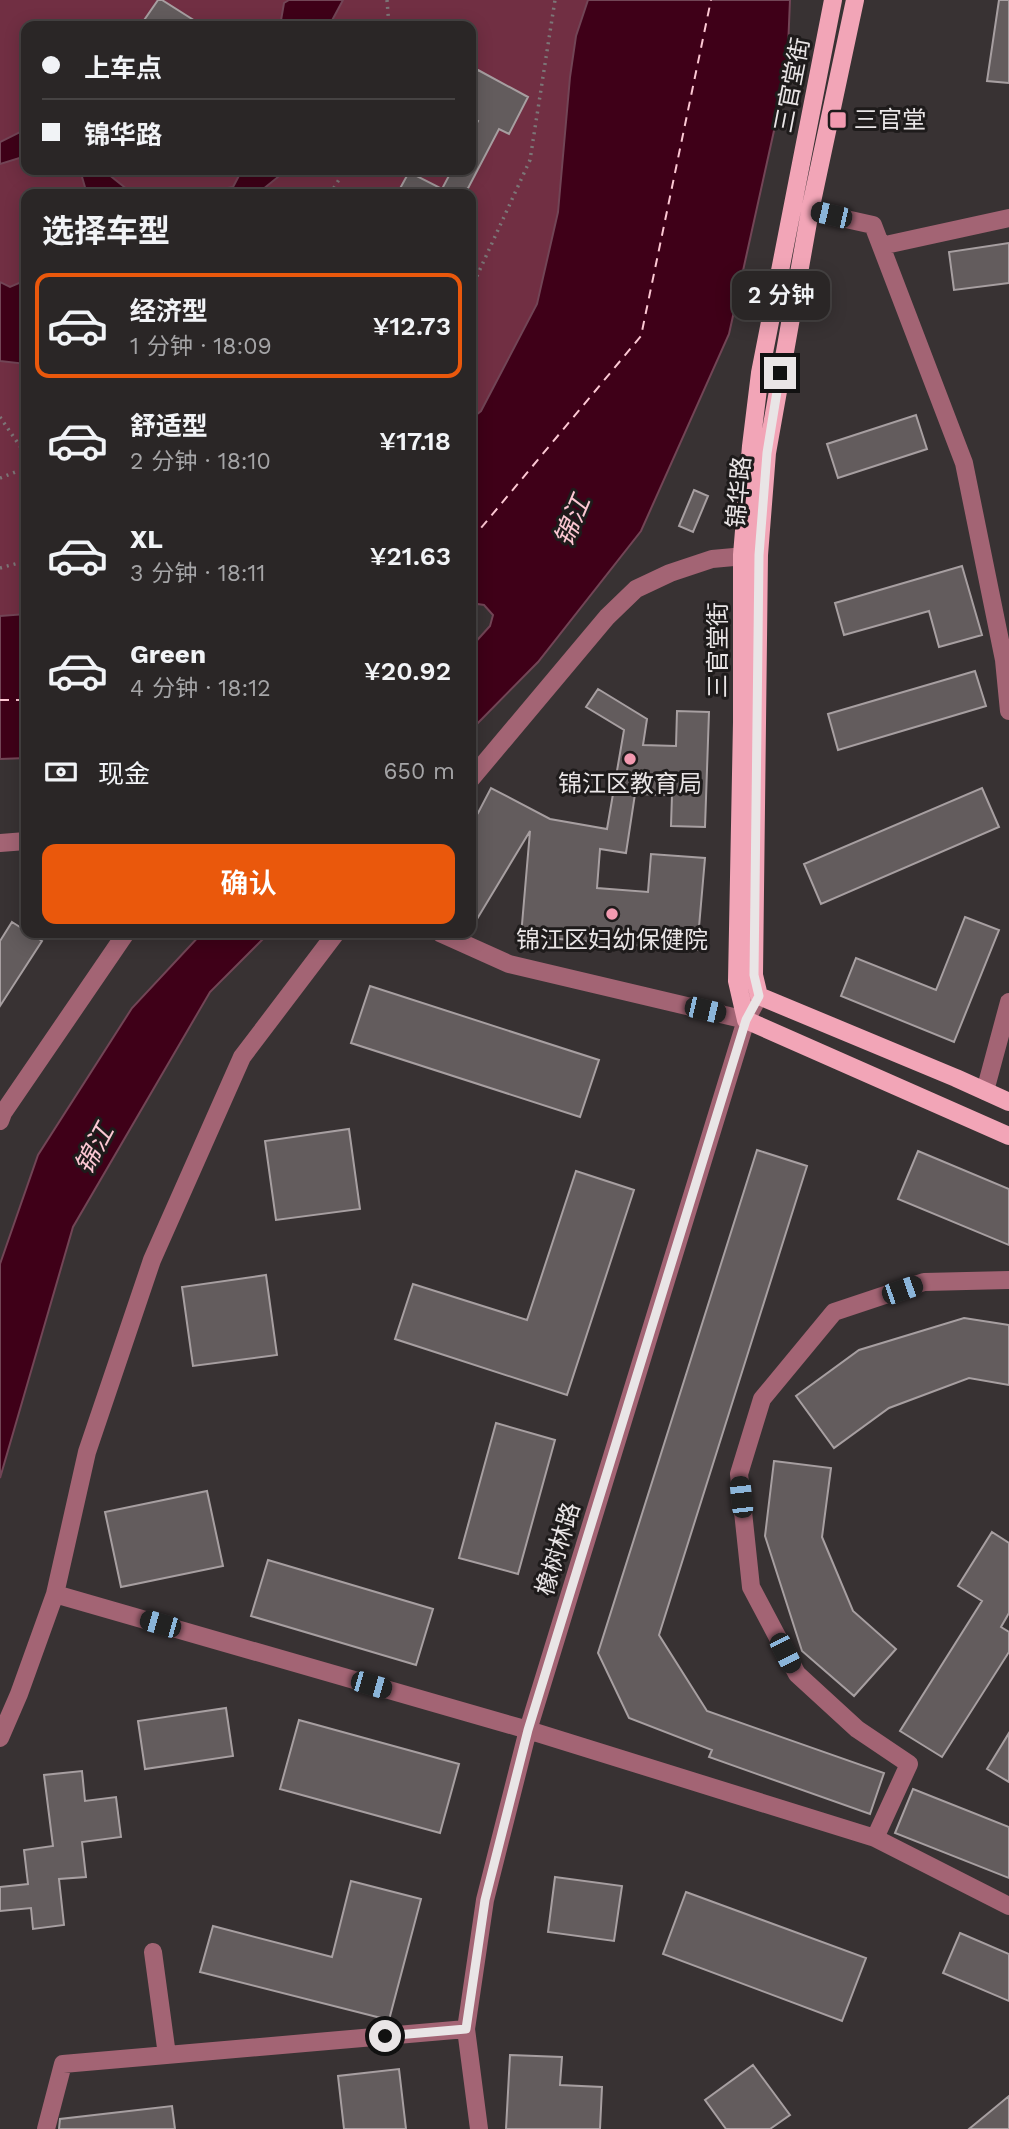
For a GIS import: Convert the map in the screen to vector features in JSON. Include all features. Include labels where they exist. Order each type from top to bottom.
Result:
[{"type":"main road","name":"三官堂街","points":[[746,1020],[737,981],[751,446],[760,373],[833,0]]},
{"type":"main road","name":"锦华路","points":[[759,996],[754,975],[750,555],[810,211],[855,0]]},
{"type":"main road","points":[[759,996],[956,1077],[1009,1102]]},
{"type":"main road","points":[[746,1020],[1009,1136]]},
{"type":"street","points":[[810,211],[873,225],[964,463],[1004,660],[1009,711]]},
{"type":"street","points":[[881,246],[1009,218]]},
{"type":"street","points":[[476,773],[607,617],[636,589],[670,573],[701,563],[750,555]]},
{"type":"street","points":[[0,843],[21,841]]},
{"type":"street","points":[[0,1121],[123,938]]},
{"type":"street","points":[[0,1738],[55,1594],[87,1452],[152,1260],[242,1057],[332,938]]},
{"type":"street","points":[[451,938],[509,964],[746,1020]]},
{"type":"street","name":"橡树林路","points":[[479,2129],[466,2029],[485,1900],[528,1730],[746,1020],[759,996]]},
{"type":"street","points":[[985,1091],[1009,1003]]},
{"type":"street","points":[[876,1839],[909,1764],[857,1729],[797,1674],[751,1587],[739,1474],[762,1399],[834,1312],[924,1282],[1009,1280]]},
{"type":"street","points":[[55,1594],[528,1730],[876,1839],[1009,1906]]},
{"type":"street","points":[[153,1952],[167,2055]]},
{"type":"street","points":[[46,2129],[64,2064],[466,2029]]},
{"type":"path","points":[[387,0],[389,21]]},
{"type":"path","points":[[476,278],[530,160],[555,0]]},
{"type":"path","points":[[0,416],[21,448]]},
{"type":"path","points":[[0,478],[21,470]]},
{"type":"path","points":[[0,568],[21,562]]},
{"type":"shaded area","points":[[0,0],[588,0],[576,36],[558,212],[537,305],[481,411],[476,415],[476,189],[21,189],[21,614],[0,616]]},
{"type":"water","points":[[289,0],[343,0],[332,21],[281,21],[284,3]]},
{"type":"water","name":"锦江","points":[[588,0],[790,0],[787,72],[729,334],[641,531],[538,662],[476,725],[476,641],[490,626],[493,615],[484,605],[476,605],[476,415],[481,411],[537,304],[558,212],[576,36]]},
{"type":"water","points":[[21,132],[21,158],[0,164],[0,142]]},
{"type":"water","points":[[81,175],[109,175],[127,189],[86,189]]},
{"type":"water","points":[[239,175],[279,175],[263,189],[222,189],[233,187]]},
{"type":"water","points":[[0,282],[10,287],[21,282],[21,363],[0,361]]},
{"type":"water","points":[[21,614],[21,758],[0,759],[0,616]]},
{"type":"water","name":"锦江","points":[[197,938],[264,938],[210,992],[73,1227],[0,1478],[0,1264],[38,1155],[132,1008]]},
{"type":"building","points":[[158,0],[162,0],[195,21],[143,21]]},
{"type":"building","points":[[999,0],[1009,0],[1009,83],[987,81]]},
{"type":"building","points":[[478,70],[528,97],[509,134],[499,129],[476,173],[478,121]]},
{"type":"building","points":[[407,175],[415,175],[442,189],[400,189]]},
{"type":"building","points":[[449,175],[475,175],[468,189],[442,189]]},
{"type":"building","points":[[1009,243],[1009,283],[954,290],[949,252]]},
{"type":"building","points":[[916,415],[927,449],[838,478],[827,444]]},
{"type":"building","points":[[694,490],[708,496],[693,532],[679,526]]},
{"type":"building","points":[[962,566],[982,635],[939,647],[929,611],[844,635],[835,603]]},
{"type":"building","points":[[975,671],[986,706],[838,750],[828,714]]},
{"type":"building","points":[[598,689],[647,719],[643,745],[676,746],[677,711],[709,712],[705,827],[671,826],[672,795],[635,794],[626,853],[600,849],[597,888],[648,892],[651,854],[705,858],[697,950],[521,936],[530,831],[476,921],[476,812],[478,813],[491,788],[550,819],[607,829],[624,730],[586,707]]},
{"type":"building","points":[[982,788],[999,827],[821,904],[804,864]]},
{"type":"building","points":[[965,917],[999,930],[954,1042],[841,996],[856,958],[936,990]]},
{"type":"building","points":[[12,922],[21,928],[21,938],[37,938],[42,941],[0,1006],[0,941]]},
{"type":"building","points":[[370,986],[599,1060],[580,1117],[351,1043]]},
{"type":"building","points":[[349,1129],[360,1209],[276,1220],[265,1141]]},
{"type":"building","points":[[757,1150],[807,1166],[659,1635],[707,1711],[884,1773],[870,1814],[709,1757],[712,1750],[629,1718],[598,1653]]},
{"type":"building","points":[[918,1151],[1009,1189],[1009,1245],[898,1199]]},
{"type":"building","points":[[576,1171],[634,1190],[567,1395],[395,1339],[413,1284],[527,1320]]},
{"type":"building","points":[[266,1275],[277,1355],[193,1366],[182,1287]]},
{"type":"building","points":[[964,1318],[1009,1325],[1009,1385],[969,1378],[889,1408],[834,1448],[796,1396],[859,1350]]},
{"type":"building","points":[[496,1423],[555,1440],[518,1574],[459,1558]]},
{"type":"building","points":[[774,1461],[831,1468],[822,1537],[853,1611],[896,1649],[854,1696],[802,1651],[765,1536]]},
{"type":"building","points":[[207,1491],[223,1566],[121,1587],[105,1512]]},
{"type":"building","points":[[992,1532],[1009,1543],[1009,1613],[1001,1627],[1009,1632],[1009,1652],[942,1757],[900,1731],[982,1601],[958,1586]]},
{"type":"building","points":[[268,1560],[433,1609],[416,1665],[251,1616]]},
{"type":"building","points":[[226,1708],[233,1756],[145,1769],[138,1721]]},
{"type":"building","points":[[299,1720],[459,1764],[440,1833],[280,1789]]},
{"type":"building","points":[[1009,1733],[1009,1782],[987,1769]]},
{"type":"building","points":[[82,1771],[85,1801],[116,1797],[121,1837],[82,1842],[86,1877],[59,1879],[64,1925],[33,1929],[31,1908],[0,1911],[0,1887],[28,1884],[24,1850],[53,1846],[44,1775]]},
{"type":"building","points":[[913,1789],[1009,1827],[1009,1878],[895,1833]]},
{"type":"building","points":[[555,1877],[622,1886],[614,1941],[548,1932]]},
{"type":"building","points":[[351,1881],[421,1899],[389,2020],[200,1972],[213,1926],[332,1957]]},
{"type":"building","points":[[686,1892],[866,1958],[842,2021],[663,1954]]},
{"type":"building","points":[[960,1933],[1009,1954],[1009,2001],[943,1973]]},
{"type":"building","points":[[510,2055],[562,2057],[560,2085],[602,2087],[600,2129],[506,2129]]},
{"type":"building","points":[[753,2065],[790,2115],[770,2129],[726,2129],[705,2100]]},
{"type":"building","points":[[399,2069],[406,2129],[344,2129],[338,2076]]},
{"type":"building","points":[[1009,2096],[1009,2129],[969,2129]]},
{"type":"building","points":[[172,2106],[175,2129],[59,2129],[60,2119]]},
{"type":"ferry route","points":[[476,534],[641,336],[711,0]]},
{"type":"ferry route","points":[[0,700],[21,700]]},
{"type":"place","name":"三官堂","points":[[838,120]]},
{"type":"place","name":"锦江区教育局","points":[[630,759]]},
{"type":"place","name":"锦江区妇幼保健院","points":[[612,914]]},
{"type":"route","points":[[385,2036],[466,2029],[485,1900],[528,1730],[746,1020],[759,996],[754,975],[759,555],[767,453],[780,373]]}]
